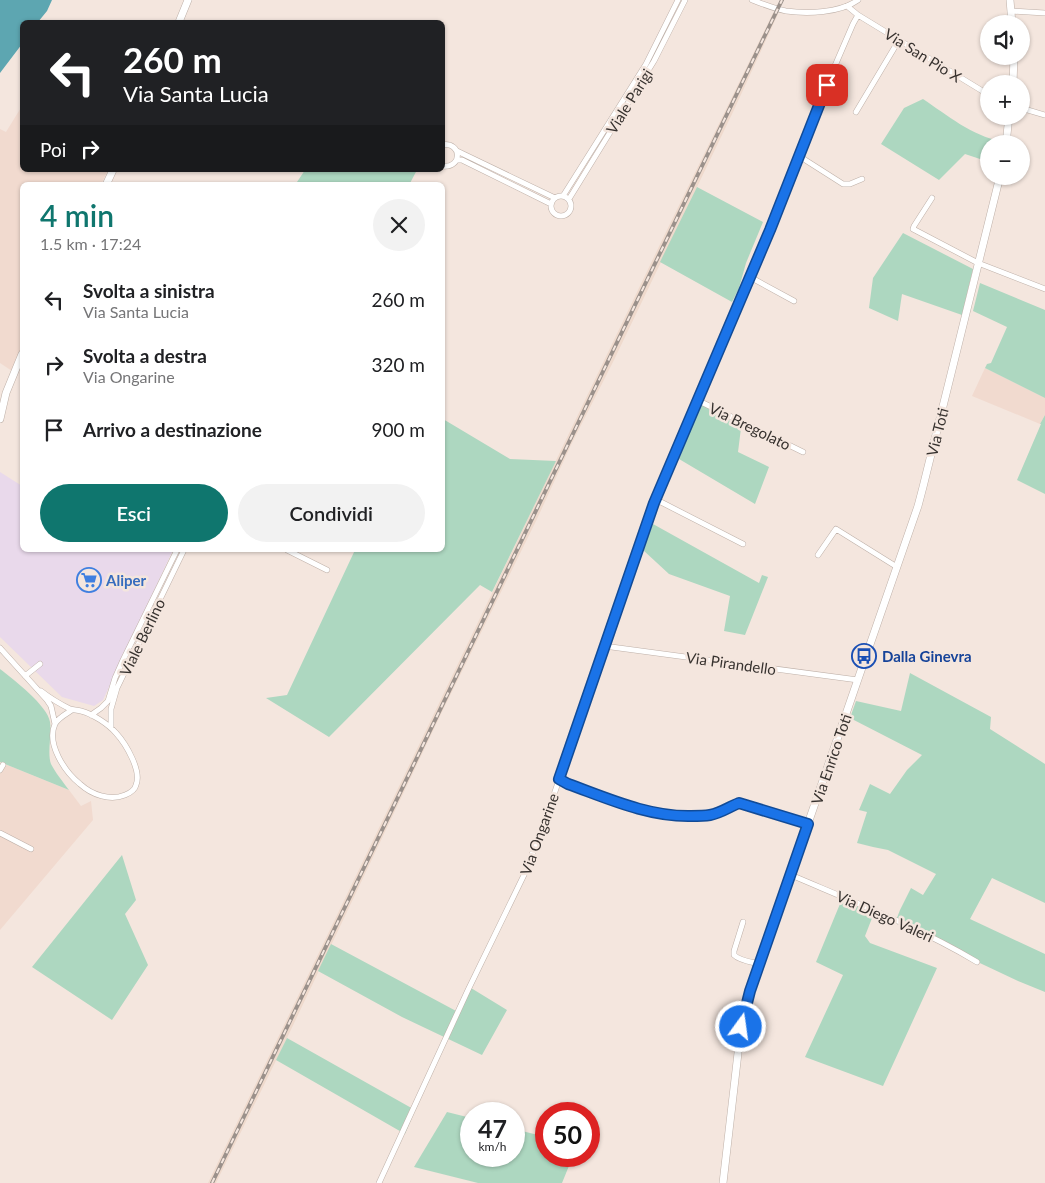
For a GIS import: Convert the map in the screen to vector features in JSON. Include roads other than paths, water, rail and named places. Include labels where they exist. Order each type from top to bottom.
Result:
[{"type":"main road","points":[[180,20],[188,0]]},
{"type":"main road","points":[[1010,0],[1011,15]]},
{"type":"main road","name":"Via Toti","points":[[858,682],[923,487],[998,185]]},
{"type":"main road","points":[[0,419],[6,393],[20,359]]},
{"type":"main road","name":"Via Enrico Toti","points":[[723,1183],[741,1027],[750,991],[858,682]]},
{"type":"street","name":"Viale Parigi","points":[[563,196],[646,64],[678,0]]},
{"type":"street","name":"Viale Parigi","points":[[551,204],[554,212],[562,216],[570,210],[571,204],[569,199],[654,61],[685,0]]},
{"type":"street","points":[[752,0],[786,11],[807,12],[840,8],[858,0]]},
{"type":"street","points":[[847,6],[858,15]]},
{"type":"street","points":[[1011,10],[1045,13]]},
{"type":"street","name":"Via San Pio X","points":[[858,15],[980,90]]},
{"type":"street","name":"Via Ongarine","points":[[379,1183],[468,990],[524,875],[545,821],[655,499],[750,277],[858,15]]},
{"type":"street","points":[[856,112],[899,40]]},
{"type":"street","points":[[1030,111],[1045,115]]},
{"type":"street","points":[[445,145],[453,146],[457,151],[555,198],[563,196],[569,199]]},
{"type":"street","points":[[445,166],[452,165],[457,160],[457,151]]},
{"type":"street","points":[[799,156],[843,184],[850,184],[862,178]]},
{"type":"street","points":[[457,160],[462,160],[551,204],[555,198]]},
{"type":"street","points":[[932,198],[913,229],[978,263],[1045,289]]},
{"type":"street","points":[[750,277],[794,301]]},
{"type":"street","points":[[0,404],[6,393]]},
{"type":"street","name":"Via Bregolato","points":[[697,400],[803,452]]},
{"type":"street","points":[[655,499],[743,544]]},
{"type":"street","points":[[818,555],[836,529],[897,567]]},
{"type":"street","name":"Viale Berlino","points":[[91,715],[108,701],[123,660],[176,552]]},
{"type":"street","name":"Viale Berlino","points":[[111,728],[111,709],[118,688],[183,552]]},
{"type":"street","points":[[291,552],[327,570]]},
{"type":"street","name":"Via Pirandello","points":[[604,646],[858,682]]},
{"type":"street","points":[[1,650],[41,691],[72,710],[91,715],[111,728],[126,747],[132,759],[137,776],[136,785],[131,792],[121,797],[112,798],[98,795],[84,788],[73,778],[64,767],[55,750],[52,736],[55,724],[51,706],[41,691]]},
{"type":"street","points":[[25,676],[40,664]]},
{"type":"street","points":[[55,724],[61,717],[72,710]]},
{"type":"street","points":[[559,779],[627,805],[666,815],[708,816],[720,813],[739,803],[808,824]]},
{"type":"street","points":[[0,833],[31,849]]},
{"type":"street","name":"Via Diego Valeri","points":[[791,875],[938,940],[977,962]]},
{"type":"street","points":[[743,922],[734,955],[760,964]]},
{"type":"water","points":[[0,0],[52,0],[47,11],[40,20],[20,20],[20,47],[0,73]]},
{"type":"railway","points":[[212,1183],[782,0]]},
{"type":"place","name":"Aliper","points":[[89,580]]},
{"type":"place","name":"Dalla Ginevra","points":[[864,656]]}]
